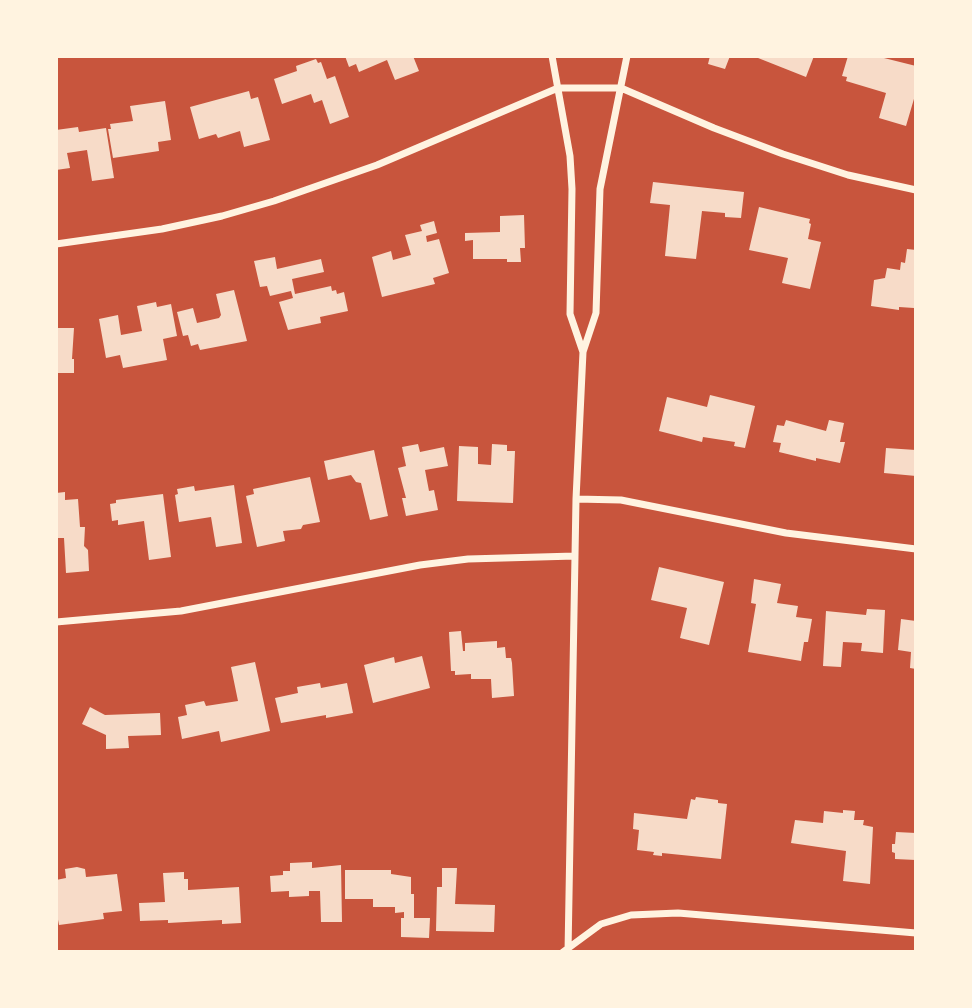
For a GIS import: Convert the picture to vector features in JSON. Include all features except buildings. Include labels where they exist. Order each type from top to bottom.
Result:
[{"type":"street","points":[[552,56],[570,156],[570,314],[583,352]]},
{"type":"street","points":[[566,950],[576,499],[583,352],[596,313],[600,189],[627,56]]},
{"type":"street","points":[[56,244],[162,229],[274,201],[377,164],[558,88],[621,88],[783,154],[848,175],[916,190]]},
{"type":"street","points":[[576,499],[621,500],[786,533],[916,550]]},
{"type":"street","points":[[56,622],[181,611],[420,565],[468,559],[575,556]]},
{"type":"street","points":[[566,950],[601,924],[617,918],[678,912],[916,933]]}]
